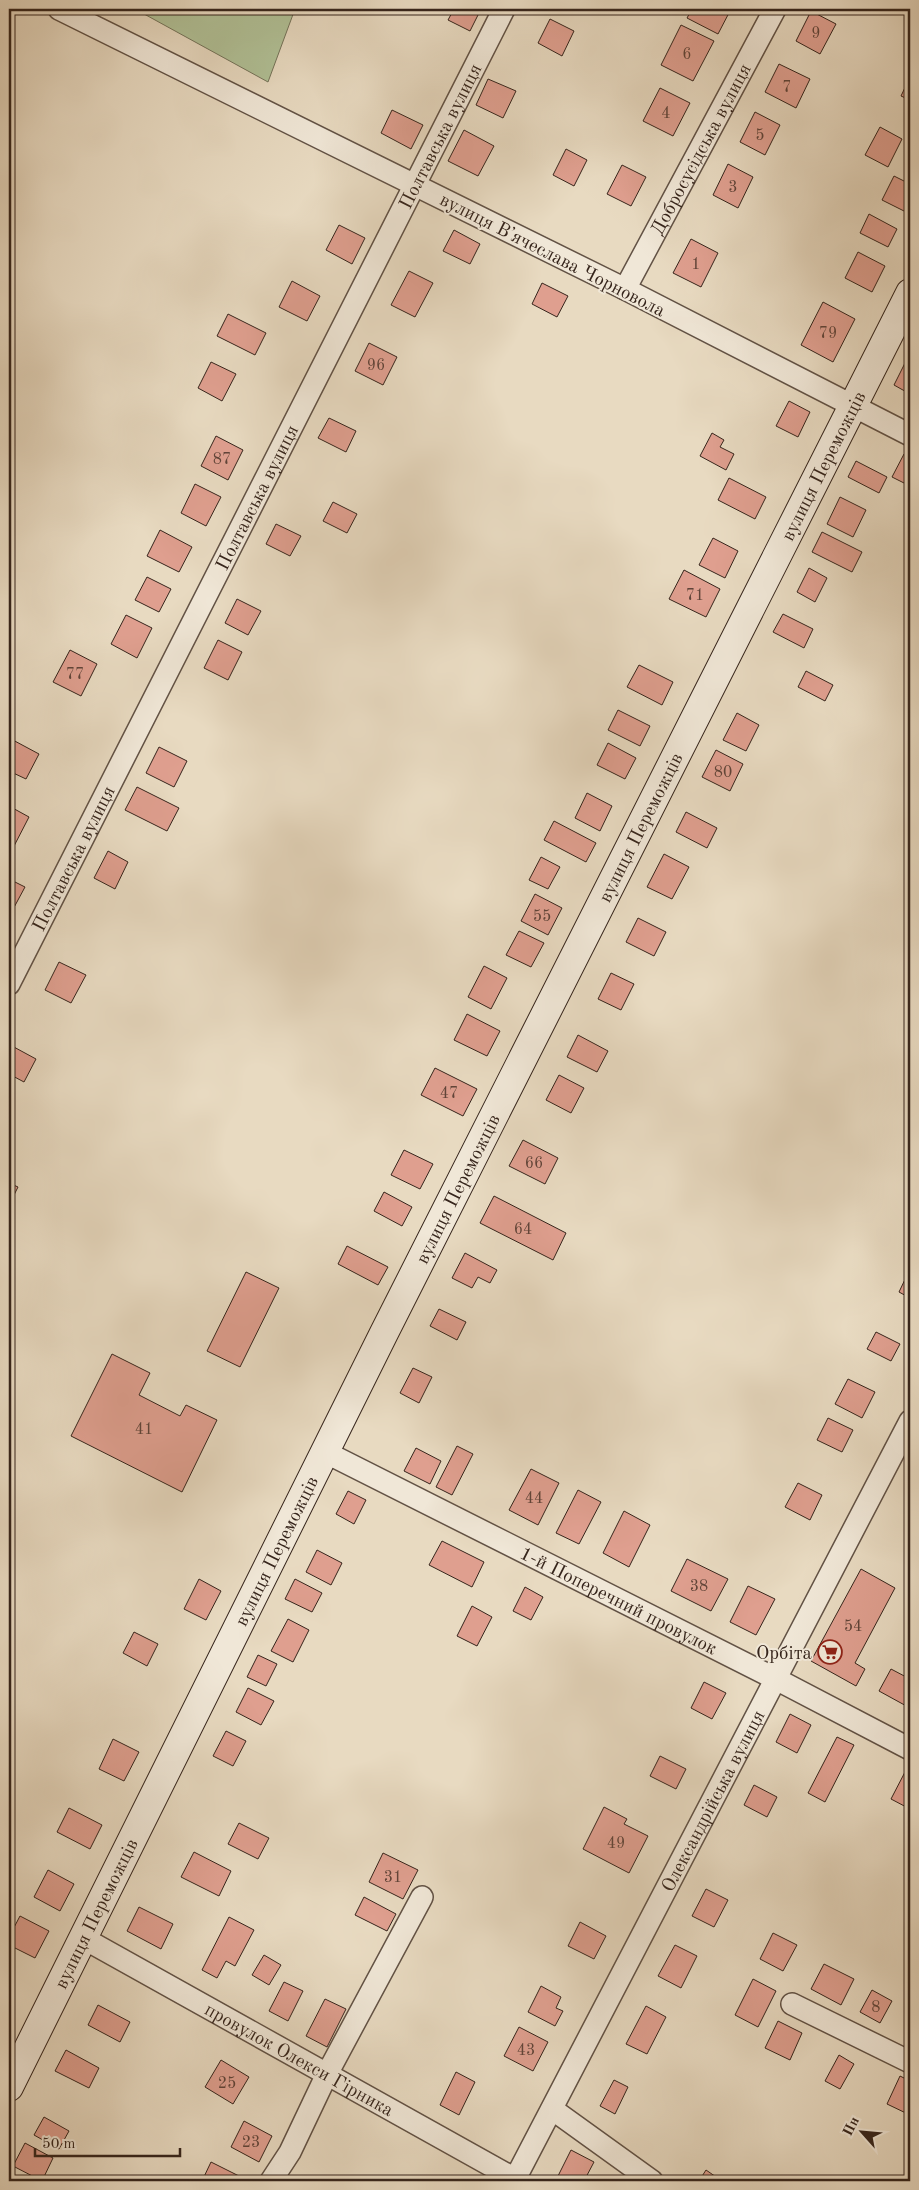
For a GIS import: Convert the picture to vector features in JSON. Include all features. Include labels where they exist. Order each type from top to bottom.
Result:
[{"type":"street","name":"вулиця Вʼячеслава Чорновола","points":[[60,9],[624,289],[910,435]]},
{"type":"street","name":"Полтавська вулиця","points":[[9,984],[504,9]]},
{"type":"street","name":"Добросусідська вулиця","points":[[624,289],[775,9]]},
{"type":"street","name":"вулиця Переможців","points":[[9,2087],[325,1452],[910,293]]},
{"type":"street","name":"Олександрійська вулиця","points":[[514,2180],[910,1421]]},
{"type":"street","name":"1-й Поперечний провулок","points":[[325,1452],[776,1679],[910,1749]]},
{"type":"street","points":[[271,2181],[290,2152],[327,2074],[422,1896]]},
{"type":"street","name":"провулок Олекси Гірника","points":[[83,1938],[514,2180]]},
{"type":"street","points":[[792,2004],[910,2062]]},
{"type":"street","points":[[552,2109],[652,2181]]},
{"type":"green space","points":[[135,9],[295,9],[268,82]]},
{"type":"building","points":[[454,9],[481,9],[470,31],[448,20]]},
{"type":"building","points":[[692,9],[731,9],[718,34],[687,18]]},
{"type":"building","points":[[811,11],[836,24],[820,54],[796,41]]},
{"type":"building","points":[[550,19],[574,31],[562,56],[538,43]]},
{"type":"building","points":[[681,25],[714,41],[693,81],[661,65]]},
{"type":"building","points":[[779,64],[810,79],[796,108],[765,92]]},
{"type":"building","points":[[910,77],[910,100],[901,96]]},
{"type":"building","points":[[488,79],[516,91],[503,118],[476,105]]},
{"type":"building","points":[[660,88],[690,103],[673,136],[643,121]]},
{"type":"building","points":[[392,110],[423,125],[411,149],[381,133]]},
{"type":"building","points":[[755,112],[780,125],[765,155],[740,142]]},
{"type":"building","points":[[880,127],[902,139],[888,167],[865,155]]},
{"type":"building","points":[[464,130],[494,146],[478,176],[448,161]]},
{"type":"building","points":[[566,149],[587,160],[574,186],[553,175]]},
{"type":"building","points":[[728,164],[753,177],[738,208],[713,195]]},
{"type":"building","points":[[622,165],[646,177],[631,206],[607,194]]},
{"type":"building","points":[[894,176],[910,184],[910,204],[906,212],[882,200]]},
{"type":"building","points":[[869,214],[897,229],[888,247],[860,233]]},
{"type":"building","points":[[339,225],[365,238],[352,264],[326,250]]},
{"type":"building","points":[[454,230],[480,244],[470,264],[443,251]]},
{"type":"building","points":[[691,239],[718,253],[701,287],[673,273]]},
{"type":"building","points":[[858,252],[885,266],[872,292],[845,278]]},
{"type":"building","points":[[409,271],[433,283],[415,317],[391,305]]},
{"type":"building","points":[[292,281],[320,296],[307,321],[279,307]]},
{"type":"building","points":[[542,283],[568,296],[557,317],[532,304]]},
{"type":"building","points":[[823,302],[855,319],[833,362],[801,345]]},
{"type":"building","points":[[228,314],[266,333],[255,355],[217,336]]},
{"type":"building","points":[[369,343],[397,357],[383,385],[355,371]]},
{"type":"building","points":[[910,353],[910,394],[894,385]]},
{"type":"building","points":[[211,362],[236,374],[222,401],[198,388]]},
{"type":"building","points":[[789,401],[810,412],[798,437],[776,426]]},
{"type":"building","points":[[329,418],[356,431],[346,452],[318,438]]},
{"type":"building","points":[[712,433],[724,440],[720,447],[734,454],[726,470],[700,456]]},
{"type":"building","points":[[216,436],[243,450],[228,480],[201,466]]},
{"type":"building","points":[[904,454],[910,457],[910,475],[906,484],[892,477]]},
{"type":"building","points":[[856,461],[887,477],[879,493],[848,477]]},
{"type":"building","points":[[729,478],[766,497],[755,519],[718,500]]},
{"type":"building","points":[[195,484],[221,497],[206,526],[181,513]]},
{"type":"building","points":[[840,497],[866,510],[853,537],[827,524]]},
{"type":"building","points":[[333,502],[357,514],[347,533],[323,521]]},
{"type":"building","points":[[276,524],[301,536],[290,556],[266,544]]},
{"type":"building","points":[[160,530],[192,547],[179,572],[147,556]]},
{"type":"building","points":[[822,532],[862,552],[852,572],[812,552]]},
{"type":"building","points":[[713,538],[738,551],[725,578],[699,565]]},
{"type":"building","points":[[809,568],[827,578],[815,602],[797,592]]},
{"type":"building","points":[[684,570],[720,589],[706,617],[669,599]]},
{"type":"building","points":[[147,577],[171,589],[159,612],[135,600]]},
{"type":"building","points":[[237,599],[261,611],[248,635],[225,623]]},
{"type":"building","points":[[783,614],[813,629],[804,648],[773,632]]},
{"type":"building","points":[[126,615],[152,628],[137,658],[111,644]]},
{"type":"building","points":[[218,640],[242,652],[228,680],[204,668]]},
{"type":"building","points":[[70,650],[97,664],[81,696],[53,682]]},
{"type":"building","points":[[639,665],[673,682],[662,705],[627,687]]},
{"type":"building","points":[[806,671],[833,685],[825,701],[798,687]]},
{"type":"building","points":[[618,710],[650,726],[640,746],[608,730]]},
{"type":"building","points":[[737,713],[759,725],[746,751],[723,740]]},
{"type":"building","points":[[11,739],[39,754],[26,779],[9,771],[9,743]]},
{"type":"building","points":[[608,743],[636,758],[625,779],[597,765]]},
{"type":"building","points":[[159,747],[187,761],[174,787],[146,773]]},
{"type":"building","points":[[716,750],[743,764],[730,791],[702,777]]},
{"type":"building","points":[[137,787],[179,808],[167,831],[125,810]]},
{"type":"building","points":[[587,793],[612,806],[600,831],[575,818]]},
{"type":"building","points":[[9,806],[29,817],[13,848],[9,846]]},
{"type":"building","points":[[686,812],[717,828],[707,848],[676,832]]},
{"type":"building","points":[[554,821],[596,843],[586,862],[544,840]]},
{"type":"building","points":[[108,851],[128,862],[115,889],[94,878]]},
{"type":"building","points":[[664,854],[689,867],[672,899],[647,887]]},
{"type":"building","points":[[541,857],[560,867],[548,889],[529,880]]},
{"type":"building","points":[[9,879],[25,887],[11,913],[9,912]]},
{"type":"building","points":[[535,894],[562,908],[548,935],[521,921]]},
{"type":"building","points":[[638,918],[666,932],[654,956],[626,942]]},
{"type":"building","points":[[519,931],[544,943],[531,967],[506,955]]},
{"type":"building","points":[[59,962],[86,975],[71,1003],[45,990]]},
{"type":"building","points":[[484,966],[507,978],[491,1009],[468,997]]},
{"type":"building","points":[[611,973],[634,984],[621,1010],[598,999]]},
{"type":"building","points":[[467,1014],[500,1031],[487,1056],[454,1040]]},
{"type":"building","points":[[578,1035],[608,1051],[597,1072],[567,1057]]},
{"type":"building","points":[[12,1046],[36,1059],[24,1082],[9,1074],[9,1053]]},
{"type":"building","points":[[435,1068],[477,1089],[463,1116],[421,1095]]},
{"type":"building","points":[[559,1075],[584,1088],[571,1113],[546,1100]]},
{"type":"building","points":[[523,1140],[558,1158],[545,1184],[509,1166]]},
{"type":"building","points":[[404,1150],[433,1164],[420,1189],[391,1175]]},
{"type":"building","points":[[9,1183],[18,1187],[9,1205]]},
{"type":"building","points":[[384,1192],[412,1207],[402,1226],[374,1211]]},
{"type":"building","points":[[494,1196],[566,1233],[553,1260],[480,1223]]},
{"type":"building","points":[[347,1246],[388,1267],[378,1285],[338,1264]]},
{"type":"building","points":[[465,1253],[497,1270],[490,1283],[478,1277],[472,1288],[452,1278]]},
{"type":"building","points":[[910,1269],[910,1298],[899,1292]]},
{"type":"building","points":[[246,1272],[279,1288],[240,1367],[207,1351]]},
{"type":"building","points":[[439,1309],[466,1322],[457,1340],[430,1326]]},
{"type":"building","points":[[876,1332],[900,1344],[891,1361],[867,1349]]},
{"type":"building","points":[[112,1354],[150,1373],[139,1395],[180,1416],[186,1405],[217,1420],[182,1492],[71,1436]]},
{"type":"building","points":[[413,1368],[432,1377],[419,1403],[400,1393]]},
{"type":"building","points":[[848,1379],[875,1392],[862,1418],[835,1404]]},
{"type":"building","points":[[828,1418],[853,1430],[842,1452],[817,1440]]},
{"type":"building","points":[[457,1446],[473,1454],[452,1495],[436,1487]]},
{"type":"building","points":[[416,1448],[441,1461],[430,1484],[404,1471]]},
{"type":"building","points":[[531,1469],[559,1483],[538,1525],[509,1510]]},
{"type":"building","points":[[798,1483],[822,1495],[810,1520],[785,1507]]},
{"type":"building","points":[[578,1490],[601,1502],[579,1544],[556,1533]]},
{"type":"building","points":[[348,1491],[366,1500],[354,1524],[336,1514]]},
{"type":"building","points":[[624,1511],[650,1525],[629,1567],[603,1553]]},
{"type":"building","points":[[442,1541],[484,1562],[472,1587],[429,1565]]},
{"type":"building","points":[[317,1550],[342,1563],[331,1585],[306,1572]]},
{"type":"building","points":[[687,1559],[728,1579],[711,1611],[671,1591]]},
{"type":"building","points":[[861,1569],[895,1588],[855,1663],[865,1669],[856,1686],[811,1661]]},
{"type":"building","points":[[199,1579],[221,1591],[206,1620],[184,1609]]},
{"type":"building","points":[[295,1579],[322,1593],[312,1612],[285,1599]]},
{"type":"building","points":[[748,1586],[775,1599],[756,1635],[730,1622]]},
{"type":"building","points":[[525,1587],[543,1597],[531,1620],[513,1611]]},
{"type":"building","points":[[472,1606],[492,1617],[477,1646],[457,1636]]},
{"type":"building","points":[[288,1619],[309,1630],[293,1662],[271,1651]]},
{"type":"building","points":[[134,1632],[158,1644],[147,1666],[123,1653]]},
{"type":"building","points":[[258,1655],[277,1664],[266,1686],[247,1677]]},
{"type":"building","points":[[891,1669],[910,1679],[910,1708],[879,1691]]},
{"type":"building","points":[[704,1682],[726,1693],[712,1719],[691,1708]]},
{"type":"building","points":[[248,1688],[274,1701],[261,1725],[236,1712]]},
{"type":"building","points":[[790,1714],[811,1725],[797,1753],[776,1742]]},
{"type":"building","points":[[226,1731],[246,1741],[233,1766],[213,1756]]},
{"type":"building","points":[[837,1737],[854,1745],[825,1802],[808,1793]]},
{"type":"building","points":[[113,1739],[139,1752],[124,1781],[99,1769]]},
{"type":"building","points":[[660,1756],[686,1769],[676,1789],[650,1776]]},
{"type":"building","points":[[905,1772],[910,1774],[910,1809],[891,1799]]},
{"type":"building","points":[[754,1785],[777,1797],[767,1817],[744,1805]]},
{"type":"building","points":[[604,1807],[627,1819],[624,1824],[648,1836],[629,1873],[583,1849]]},
{"type":"building","points":[[69,1808],[102,1825],[90,1849],[57,1832]]},
{"type":"building","points":[[239,1823],[269,1838],[258,1859],[228,1844]]},
{"type":"building","points":[[194,1852],[231,1871],[219,1896],[181,1877]]},
{"type":"building","points":[[383,1853],[418,1870],[403,1899],[369,1882]]},
{"type":"building","points":[[48,1870],[74,1884],[60,1911],[34,1897]]},
{"type":"building","points":[[706,1889],[728,1900],[714,1927],[692,1916]]},
{"type":"building","points":[[364,1897],[396,1914],[387,1931],[355,1915]]},
{"type":"building","points":[[139,1907],[173,1924],[161,1949],[127,1931]]},
{"type":"building","points":[[20,1916],[49,1931],[35,1958],[9,1945],[9,1937]]},
{"type":"building","points":[[229,1917],[254,1930],[235,1966],[226,1961],[217,1978],[202,1970]]},
{"type":"building","points":[[580,1922],[606,1936],[594,1959],[568,1946]]},
{"type":"building","points":[[773,1933],[797,1945],[783,1971],[760,1959]]},
{"type":"building","points":[[675,1945],[697,1956],[681,1988],[658,1976]]},
{"type":"building","points":[[264,1955],[281,1965],[269,1985],[252,1975]]},
{"type":"building","points":[[824,1964],[854,1979],[841,2005],[811,1989]]},
{"type":"building","points":[[753,1979],[776,1991],[758,2027],[735,2015]]},
{"type":"building","points":[[284,1982],[303,1991],[288,2021],[269,2011]]},
{"type":"building","points":[[541,1986],[561,1997],[556,2008],[563,2011],[555,2026],[528,2012]]},
{"type":"building","points":[[872,1990],[892,2001],[880,2023],[860,2012]]},
{"type":"building","points":[[325,1999],[346,2009],[327,2047],[306,2036]]},
{"type":"building","points":[[98,2005],[130,2022],[120,2042],[88,2025]]},
{"type":"building","points":[[646,2006],[666,2017],[647,2054],[626,2044]]},
{"type":"building","points":[[778,2021],[802,2033],[790,2060],[765,2048]]},
{"type":"building","points":[[519,2027],[548,2042],[533,2071],[504,2056]]},
{"type":"building","points":[[66,2050],[99,2068],[89,2088],[55,2071]]},
{"type":"building","points":[[839,2055],[854,2064],[840,2089],[825,2081]]},
{"type":"building","points":[[221,2060],[249,2077],[233,2104],[205,2087]]},
{"type":"building","points":[[456,2072],[475,2082],[459,2115],[440,2105]]},
{"type":"building","points":[[900,2076],[910,2081],[910,2115],[887,2104]]},
{"type":"building","points":[[614,2080],[628,2087],[615,2114],[600,2106]]},
{"type":"building","points":[[44,2117],[69,2131],[59,2149],[34,2135]]},
{"type":"building","points":[[244,2121],[272,2136],[259,2162],[231,2147]]},
{"type":"building","points":[[25,2143],[53,2158],[42,2181],[13,2166]]},
{"type":"building","points":[[571,2150],[594,2162],[584,2181],[569,2181],[558,2176]]},
{"type":"building","points":[[211,2162],[239,2176],[236,2181],[202,2181]]},
{"type":"building","points":[[706,2170],[722,2181],[699,2181]]},
{"type":"place","name":"Орбіта","points":[[830,1652]]}]
